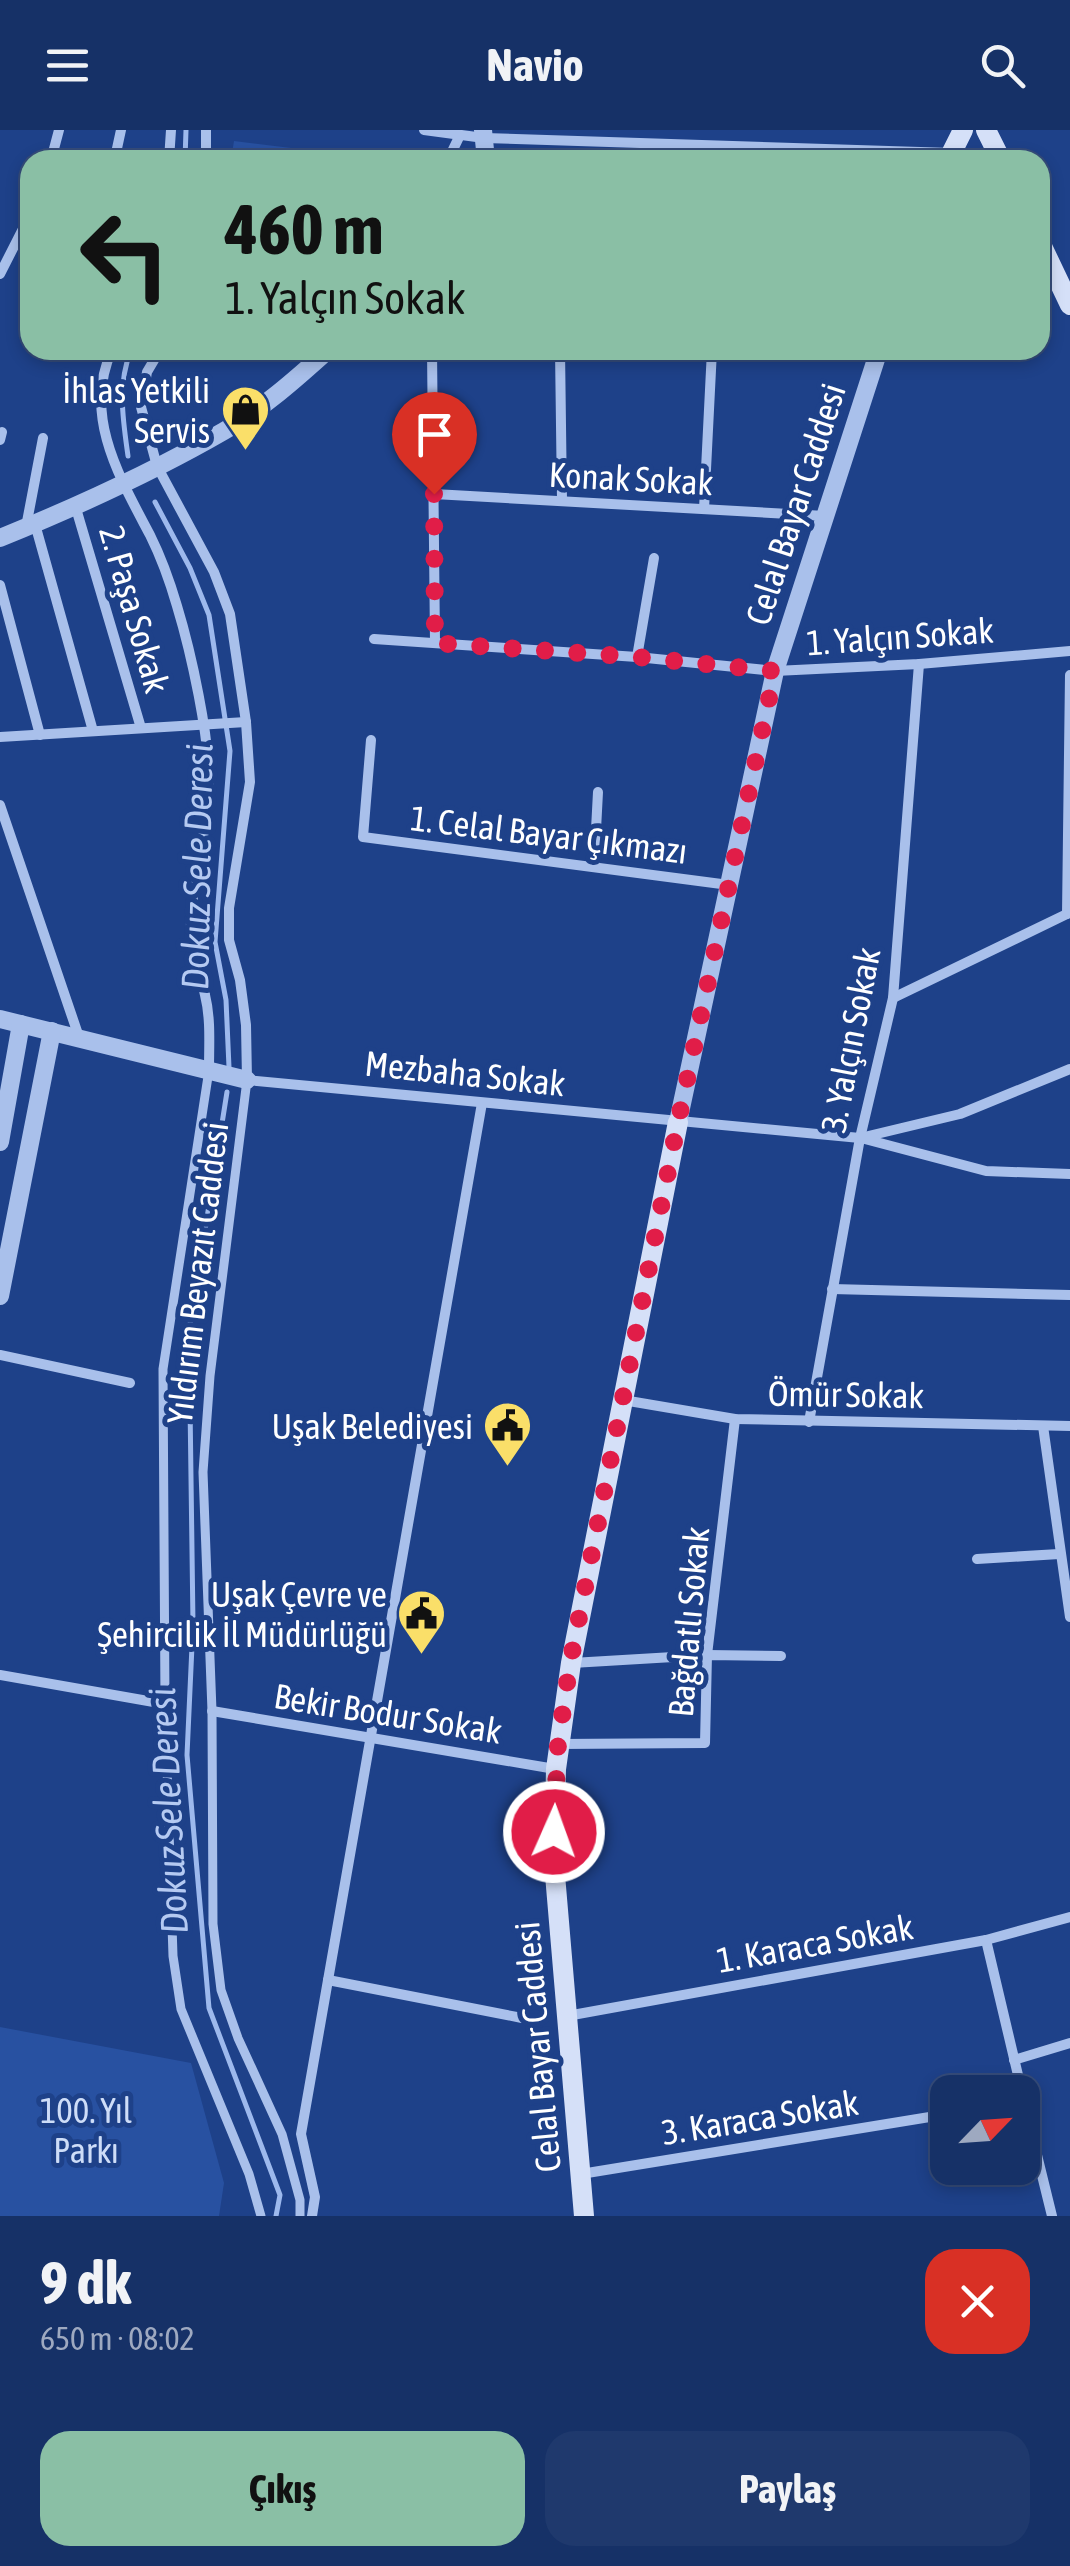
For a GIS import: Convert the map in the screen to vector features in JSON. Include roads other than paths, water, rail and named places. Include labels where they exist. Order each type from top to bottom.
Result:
[{"type":"main road","points":[[1050,263],[1070,305]]},
{"type":"main road","name":"Celal Bayar Caddesi","points":[[584,2216],[554,1863],[558,1744],[570,1663],[678,1122]]},
{"type":"street","points":[[424,130],[460,135],[560,135],[634,143],[804,150]]},
{"type":"street","points":[[627,130],[634,143]]},
{"type":"street","points":[[453,150],[460,135]]},
{"type":"street","points":[[0,274],[20,235]]},
{"type":"street","points":[[109,360],[99,391],[104,429],[122,484],[152,539],[175,600],[186,636],[202,724],[210,782],[191,938],[206,1000],[209,1070]]},
{"type":"street","name":"Yıldırım Beyazıt Caddesi","points":[[155,360],[141,407],[157,466],[214,572],[230,614],[250,782],[229,908],[229,940],[244,1010],[247,1080],[210,1376],[203,1472],[212,1711],[213,1924],[221,1990],[238,2038],[282,2134],[300,2200],[300,2216]]},
{"type":"street","points":[[0,538],[122,484],[227,429],[317,360]]},
{"type":"street","points":[[432,360],[435,643]]},
{"type":"street","points":[[560,360],[562,502]]},
{"type":"street","points":[[704,510],[712,360]]},
{"type":"street","name":"Celal Bayar Caddesi","points":[[678,1122],[775,671],[877,360]]},
{"type":"street","points":[[43,438],[30,526],[94,731]]},
{"type":"street","name":"Konak Sokak","points":[[434,494],[825,516]]},
{"type":"street","name":"2. Paşa Sokak","points":[[75,506],[141,728]]},
{"type":"street","points":[[637,657],[654,558]]},
{"type":"street","points":[[0,585],[40,735]]},
{"type":"street","name":"1. Yalçın Sokak","points":[[374,639],[775,671],[1070,651]]},
{"type":"street","name":"3. Yalçın Sokak","points":[[809,1422],[860,1138],[893,998],[919,664]]},
{"type":"street","points":[[893,998],[1068,913],[1070,675]]},
{"type":"street","points":[[0,737],[242,722]]},
{"type":"street","name":"1. Celal Bayar Çıkmazı","points":[[372,740],[363,837],[728,885]]},
{"type":"street","points":[[594,868],[598,792]]},
{"type":"street","points":[[0,806],[79,1038]]},
{"type":"street","points":[[0,1019],[247,1080]]},
{"type":"street","points":[[0,1142],[21,1024]]},
{"type":"street","points":[[0,1296],[52,1031]]},
{"type":"street","points":[[860,1138],[960,1114],[1070,1069]]},
{"type":"street","name":"Yıldırım Beyazıt Caddesi","points":[[209,1070],[162,1370],[165,1704],[173,1956],[181,2009],[249,2174],[261,2216]]},
{"type":"street","name":"Mezbaha Sokak","points":[[247,1080],[860,1138]]},
{"type":"street","points":[[312,2216],[314,2197],[300,2134],[482,1102]]},
{"type":"street","points":[[860,1138],[986,1171],[1070,1174]]},
{"type":"street","points":[[832,1289],[1070,1295]]},
{"type":"street","points":[[0,1355],[130,1383]]},
{"type":"street","name":"Ömür Sokak","points":[[622,1400],[736,1419],[1070,1426]]},
{"type":"street","name":"Bağdatlı Sokak","points":[[558,1744],[705,1743],[708,1654],[736,1419]]},
{"type":"street","points":[[1043,1426],[1070,1615]]},
{"type":"street","points":[[978,1559],[1059,1554]]},
{"type":"street","points":[[570,1663],[708,1654],[781,1656]]},
{"type":"street","points":[[0,1675],[165,1704]]},
{"type":"street","name":"Bekir Bodur Sokak","points":[[212,1711],[556,1769]]},
{"type":"street","name":"1. Karaca Sokak","points":[[567,2016],[986,1940],[1070,1917]]},
{"type":"street","points":[[986,1940],[1018,2075]]},
{"type":"street","points":[[328,1980],[522,2018]]},
{"type":"street","points":[[1014,2060],[1070,2042]]},
{"type":"street","name":"3. Karaca Sokak","points":[[581,2174],[930,2117]]},
{"type":"street","points":[[1040,2167],[1052,2216]]},
{"type":"waterway","name":"Dokuz Sele Deresi","points":[[185,150],[186,130]]},
{"type":"waterway","name":"Dokuz Sele Deresi","points":[[128,360],[123,416],[128,456]]},
{"type":"waterway","name":"Dokuz Sele Deresi","points":[[155,502],[190,568],[209,615],[230,751],[215,942],[226,1000],[229,1067]]},
{"type":"waterway","name":"Dokuz Sele Deresi","points":[[227,1092],[189,1331],[193,1624],[187,1755],[209,2008],[280,2195],[276,2216]]},
{"type":"place","name":"İhlas Yetkili Servis","points":[[245,452]]},
{"type":"place","name":"Uşak Belediyesi","points":[[508,1468]]},
{"type":"place","name":"Uşak Çevre ve Şehircilik İl Müdürlüğü","points":[[422,1656]]},
{"type":"park label","name":"100. Yıl Parkı","points":[[86,2130]]}]
